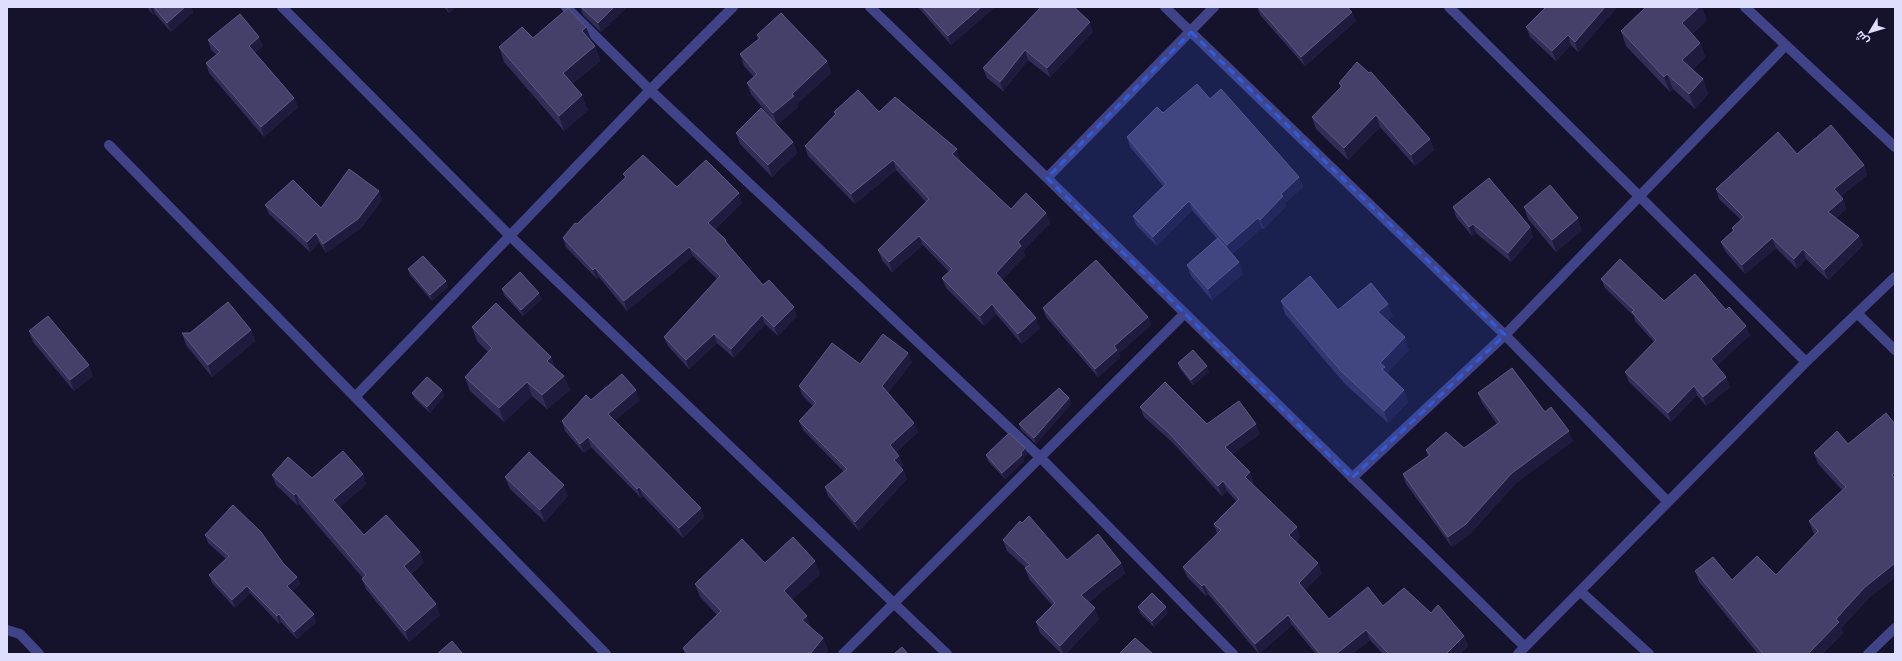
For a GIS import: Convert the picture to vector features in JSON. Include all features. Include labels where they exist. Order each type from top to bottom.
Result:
[{"type":"street","points":[[282,7],[510,236],[947,654]]},
{"type":"street","points":[[566,7],[650,90],[1040,457],[1233,654]]},
{"type":"street","points":[[355,397],[650,90],[733,7]]},
{"type":"street","points":[[870,7],[1047,178],[1352,478],[1522,650],[1806,362],[1895,277]]},
{"type":"street","points":[[1165,7],[1506,335],[1668,502]]},
{"type":"street","points":[[1047,178],[1214,7]]},
{"type":"street","points":[[1449,7],[1806,362]]},
{"type":"street","points":[[1745,7],[1895,148]]},
{"type":"street","points":[[1352,478],[1506,335],[1786,46]]},
{"type":"street","points":[[109,145],[606,654]]},
{"type":"street","points":[[1857,313],[1895,350]]},
{"type":"street","points":[[843,654],[1184,314]]},
{"type":"street","points":[[1580,591],[1649,654]]},
{"type":"street","points":[[1868,654],[1895,628]]},
{"type":"street","points":[[7,630],[20,634],[40,654]]},
{"type":"highlighted area","points":[[1191,32],[1505,335],[1352,478],[1047,178]]},
{"type":"building","points":[[154,7],[185,7],[167,23]]},
{"type":"building","points":[[581,7],[614,7],[598,23]]},
{"type":"building","points":[[922,7],[981,7],[948,36]]},
{"type":"building","points":[[1041,7],[1074,7],[1090,22],[1047,68],[1025,50],[1000,82],[983,68]]},
{"type":"building","points":[[1258,7],[1347,7],[1352,12],[1301,57]]},
{"type":"building","points":[[1544,7],[1605,7],[1575,42],[1568,35],[1552,51],[1526,27],[1545,8]]},
{"type":"building","points":[[1646,7],[1699,7],[1682,23],[1700,43],[1682,60],[1703,79],[1689,94],[1667,74],[1664,77],[1621,31]]},
{"type":"building","points":[[568,8],[586,27],[582,31],[595,46],[563,73],[582,95],[559,116],[499,47],[522,27],[533,38]]},
{"type":"building","points":[[781,13],[827,61],[792,94],[794,96],[773,113],[747,83],[757,74],[740,54],[760,38],[757,35]]},
{"type":"building","points":[[240,14],[259,37],[249,46],[294,98],[261,127],[206,63],[220,52],[208,40]]},
{"type":"building","points":[[1357,62],[1369,73],[1371,72],[1430,139],[1411,155],[1376,115],[1344,148],[1312,117],[1342,86],[1339,83]]},
{"type":"building","points":[[1197,84],[1210,99],[1221,89],[1299,177],[1281,194],[1283,196],[1260,220],[1258,218],[1227,245],[1189,201],[1153,237],[1133,216],[1166,184],[1127,137],[1157,107],[1163,113]]},
{"type":"building","points":[[858,90],[879,112],[895,97],[957,149],[952,154],[1011,209],[1026,193],[1046,213],[1018,242],[1021,246],[996,273],[1036,318],[1018,334],[992,304],[980,316],[942,278],[952,269],[919,236],[889,262],[878,250],[929,199],[893,160],[851,194],[805,146],[836,114],[834,112]]},
{"type":"building","points":[[761,108],[793,142],[768,165],[736,133]]},
{"type":"building","points":[[1831,125],[1864,165],[1834,189],[1843,199],[1828,212],[1859,236],[1824,270],[1803,249],[1794,259],[1772,238],[1742,265],[1721,242],[1734,230],[1732,228],[1744,217],[1716,189],[1778,132],[1797,154]]},
{"type":"building","points":[[643,155],[677,187],[706,160],[739,193],[708,223],[726,240],[725,241],[763,285],[769,280],[794,307],[774,327],[762,315],[731,349],[714,334],[686,360],[664,337],[720,276],[689,247],[624,301],[595,268],[593,270],[563,238],[575,223],[577,224],[626,177],[623,174]]},
{"type":"building","points":[[349,169],[379,191],[358,219],[323,244],[316,233],[307,242],[265,205],[293,180],[321,208]]},
{"type":"building","points":[[1489,178],[1530,227],[1508,253],[1473,224],[1469,227],[1453,207]]},
{"type":"building","points":[[1550,185],[1578,218],[1552,240],[1524,207]]},
{"type":"building","points":[[1218,238],[1239,262],[1208,289],[1187,265]]},
{"type":"building","points":[[423,256],[446,281],[430,295],[408,269]]},
{"type":"building","points":[[1620,259],[1664,301],[1695,274],[1726,310],[1729,307],[1746,326],[1711,359],[1726,377],[1703,397],[1694,386],[1668,413],[1625,372],[1656,340],[1632,312],[1634,310],[1601,279]]},
{"type":"building","points":[[1096,260],[1148,317],[1114,346],[1117,350],[1095,369],[1043,308]]},
{"type":"building","points":[[520,272],[539,293],[521,310],[502,289]]},
{"type":"building","points":[[1310,276],[1338,310],[1371,283],[1388,304],[1378,312],[1405,337],[1380,363],[1385,367],[1382,369],[1404,390],[1384,411],[1341,371],[1281,301]]},
{"type":"building","points":[[228,302],[251,330],[208,365],[182,333],[190,333]]},
{"type":"building","points":[[496,303],[551,357],[547,361],[564,376],[542,395],[527,382],[499,408],[465,377],[492,348],[472,327]]},
{"type":"building","points":[[48,316],[89,365],[70,380],[29,331]]},
{"type":"building","points":[[883,334],[908,353],[882,386],[914,423],[890,445],[899,456],[894,460],[903,470],[855,522],[825,487],[847,469],[799,421],[816,403],[799,386],[832,343],[860,364]]},
{"type":"building","points":[[1193,350],[1207,366],[1191,380],[1178,363]]},
{"type":"building","points":[[1512,368],[1545,412],[1551,407],[1569,431],[1512,473],[1466,524],[1448,537],[1403,474],[1430,455],[1426,450],[1446,432],[1464,448],[1500,422],[1478,393]]},
{"type":"building","points":[[622,374],[636,390],[608,414],[701,508],[679,528],[639,487],[637,489],[588,437],[580,444],[562,421],[586,395],[591,400]]},
{"type":"building","points":[[427,377],[442,390],[427,407],[412,393]]},
{"type":"building","points":[[1165,382],[1207,424],[1239,401],[1256,424],[1225,447],[1250,472],[1245,477],[1297,527],[1289,535],[1318,563],[1299,583],[1329,619],[1368,587],[1383,606],[1404,588],[1431,613],[1438,605],[1464,636],[1446,654],[1389,654],[1366,630],[1336,654],[1320,654],[1288,615],[1255,644],[1204,584],[1202,586],[1183,567],[1221,530],[1214,524],[1239,499],[1223,481],[1218,486],[1168,432],[1140,407]]},
{"type":"building","points":[[1059,388],[1069,398],[1034,438],[1019,424]]},
{"type":"building","points":[[1886,413],[1895,424],[1895,472],[1892,475],[1895,479],[1895,563],[1864,588],[1836,619],[1839,622],[1808,654],[1763,654],[1695,571],[1713,557],[1732,580],[1757,556],[1776,575],[1818,531],[1809,521],[1846,487],[1814,453],[1837,431],[1848,444]]},
{"type":"building","points":[[1009,433],[1025,448],[1021,453],[1022,455],[1002,473],[986,455]]},
{"type":"building","points":[[343,451],[363,474],[333,500],[364,535],[386,515],[420,552],[404,566],[436,604],[405,631],[362,579],[366,575],[296,493],[294,495],[272,475],[288,457],[312,478]]},
{"type":"building","points":[[529,452],[564,485],[540,510],[505,477]]},
{"type":"building","points":[[233,505],[261,532],[283,563],[297,577],[287,586],[314,614],[294,632],[279,614],[277,616],[247,586],[232,600],[209,575],[229,556],[205,535]]},
{"type":"building","points":[[1029,516],[1067,560],[1098,534],[1121,563],[1081,595],[1095,608],[1060,646],[1036,622],[1055,603],[1025,568],[1030,565],[1003,540],[1020,521],[1022,523]]},
{"type":"building","points":[[793,537],[815,561],[784,591],[807,616],[802,620],[823,638],[810,654],[809,652],[807,654],[688,654],[683,648],[721,611],[695,584],[742,539],[765,563]]},
{"type":"building","points":[[1152,593],[1166,607],[1152,621],[1138,607]]},
{"type":"building","points":[[1135,638],[1153,654],[1119,654]]},
{"type":"building","points":[[452,641],[463,654],[437,654]]},
{"type":"building","points":[[902,647],[908,654],[894,654]]}]
